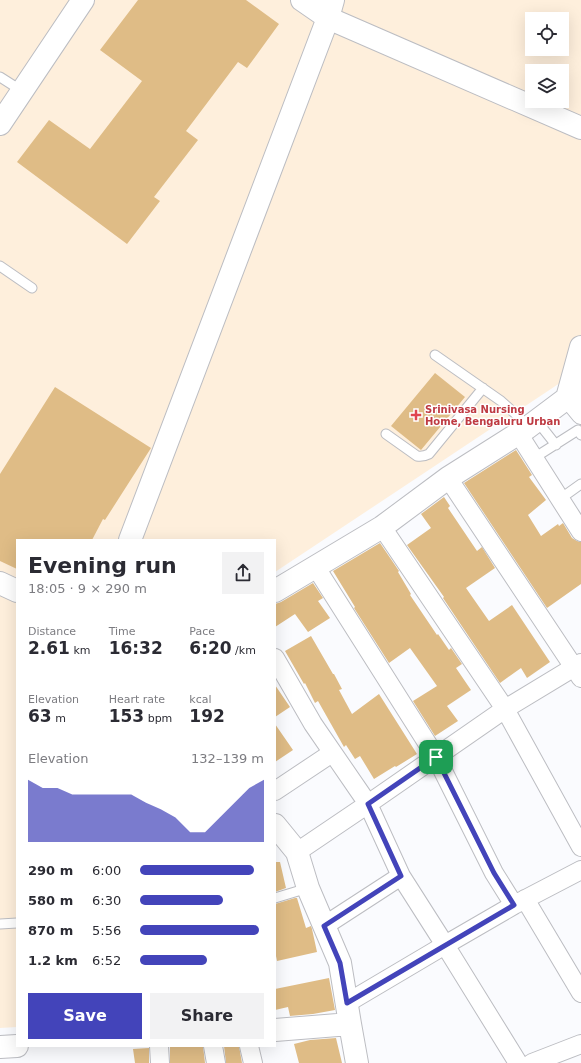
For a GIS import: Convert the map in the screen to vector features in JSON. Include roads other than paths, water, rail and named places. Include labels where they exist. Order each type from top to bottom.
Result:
[{"type":"street","points":[[0,124],[83,0]]},
{"type":"street","points":[[302,0],[330,9],[581,128]]},
{"type":"street","points":[[130,539],[330,9]]},
{"type":"street","points":[[581,347],[574,394],[581,415]]},
{"type":"street","points":[[276,590],[382,527],[448,478],[527,427],[574,394]]},
{"type":"street","points":[[527,427],[534,458],[581,532]]},
{"type":"street","points":[[297,852],[505,709],[579,670],[448,478]]},
{"type":"street","points":[[382,527],[505,709],[581,847]]},
{"type":"street","points":[[315,566],[436,757],[494,873],[519,902],[581,993]]},
{"type":"street","points":[[0,583],[16,591]]},
{"type":"street","points":[[276,660],[313,724],[368,804],[401,876],[518,1063]]},
{"type":"street","points":[[276,790],[332,753]]},
{"type":"street","points":[[276,826],[297,852],[308,888],[340,963],[357,1063]]},
{"type":"street","points":[[347,1003],[519,902],[581,870]]},
{"type":"street","points":[[324,926],[401,876]]},
{"type":"street","points":[[276,1030],[350,1024]]},
{"type":"street","points":[[532,1063],[581,1044]]},
{"type":"street","points":[[0,1047],[16,1046]]},
{"type":"street","points":[[159,1047],[160,1063]]},
{"type":"street","points":[[213,1047],[216,1063]]},
{"type":"street","points":[[249,1047],[253,1063]]},
{"type":"lane","points":[[0,77],[22,91]]},
{"type":"lane","points":[[0,266],[32,288]]},
{"type":"lane","points":[[436,355],[511,410],[527,427],[556,445]]},
{"type":"lane","points":[[386,434],[417,456],[425,456],[429,454],[483,388]]},
{"type":"lane","points":[[534,458],[578,430],[581,435]]},
{"type":"lane","points":[[560,499],[581,484]]},
{"type":"lane","points":[[276,898],[308,888]]},
{"type":"lane","points":[[0,924],[16,923]]},
{"type":"place","name":"Srinivasa Nursing Home, Bengaluru Urban","points":[[416,415]]}]
